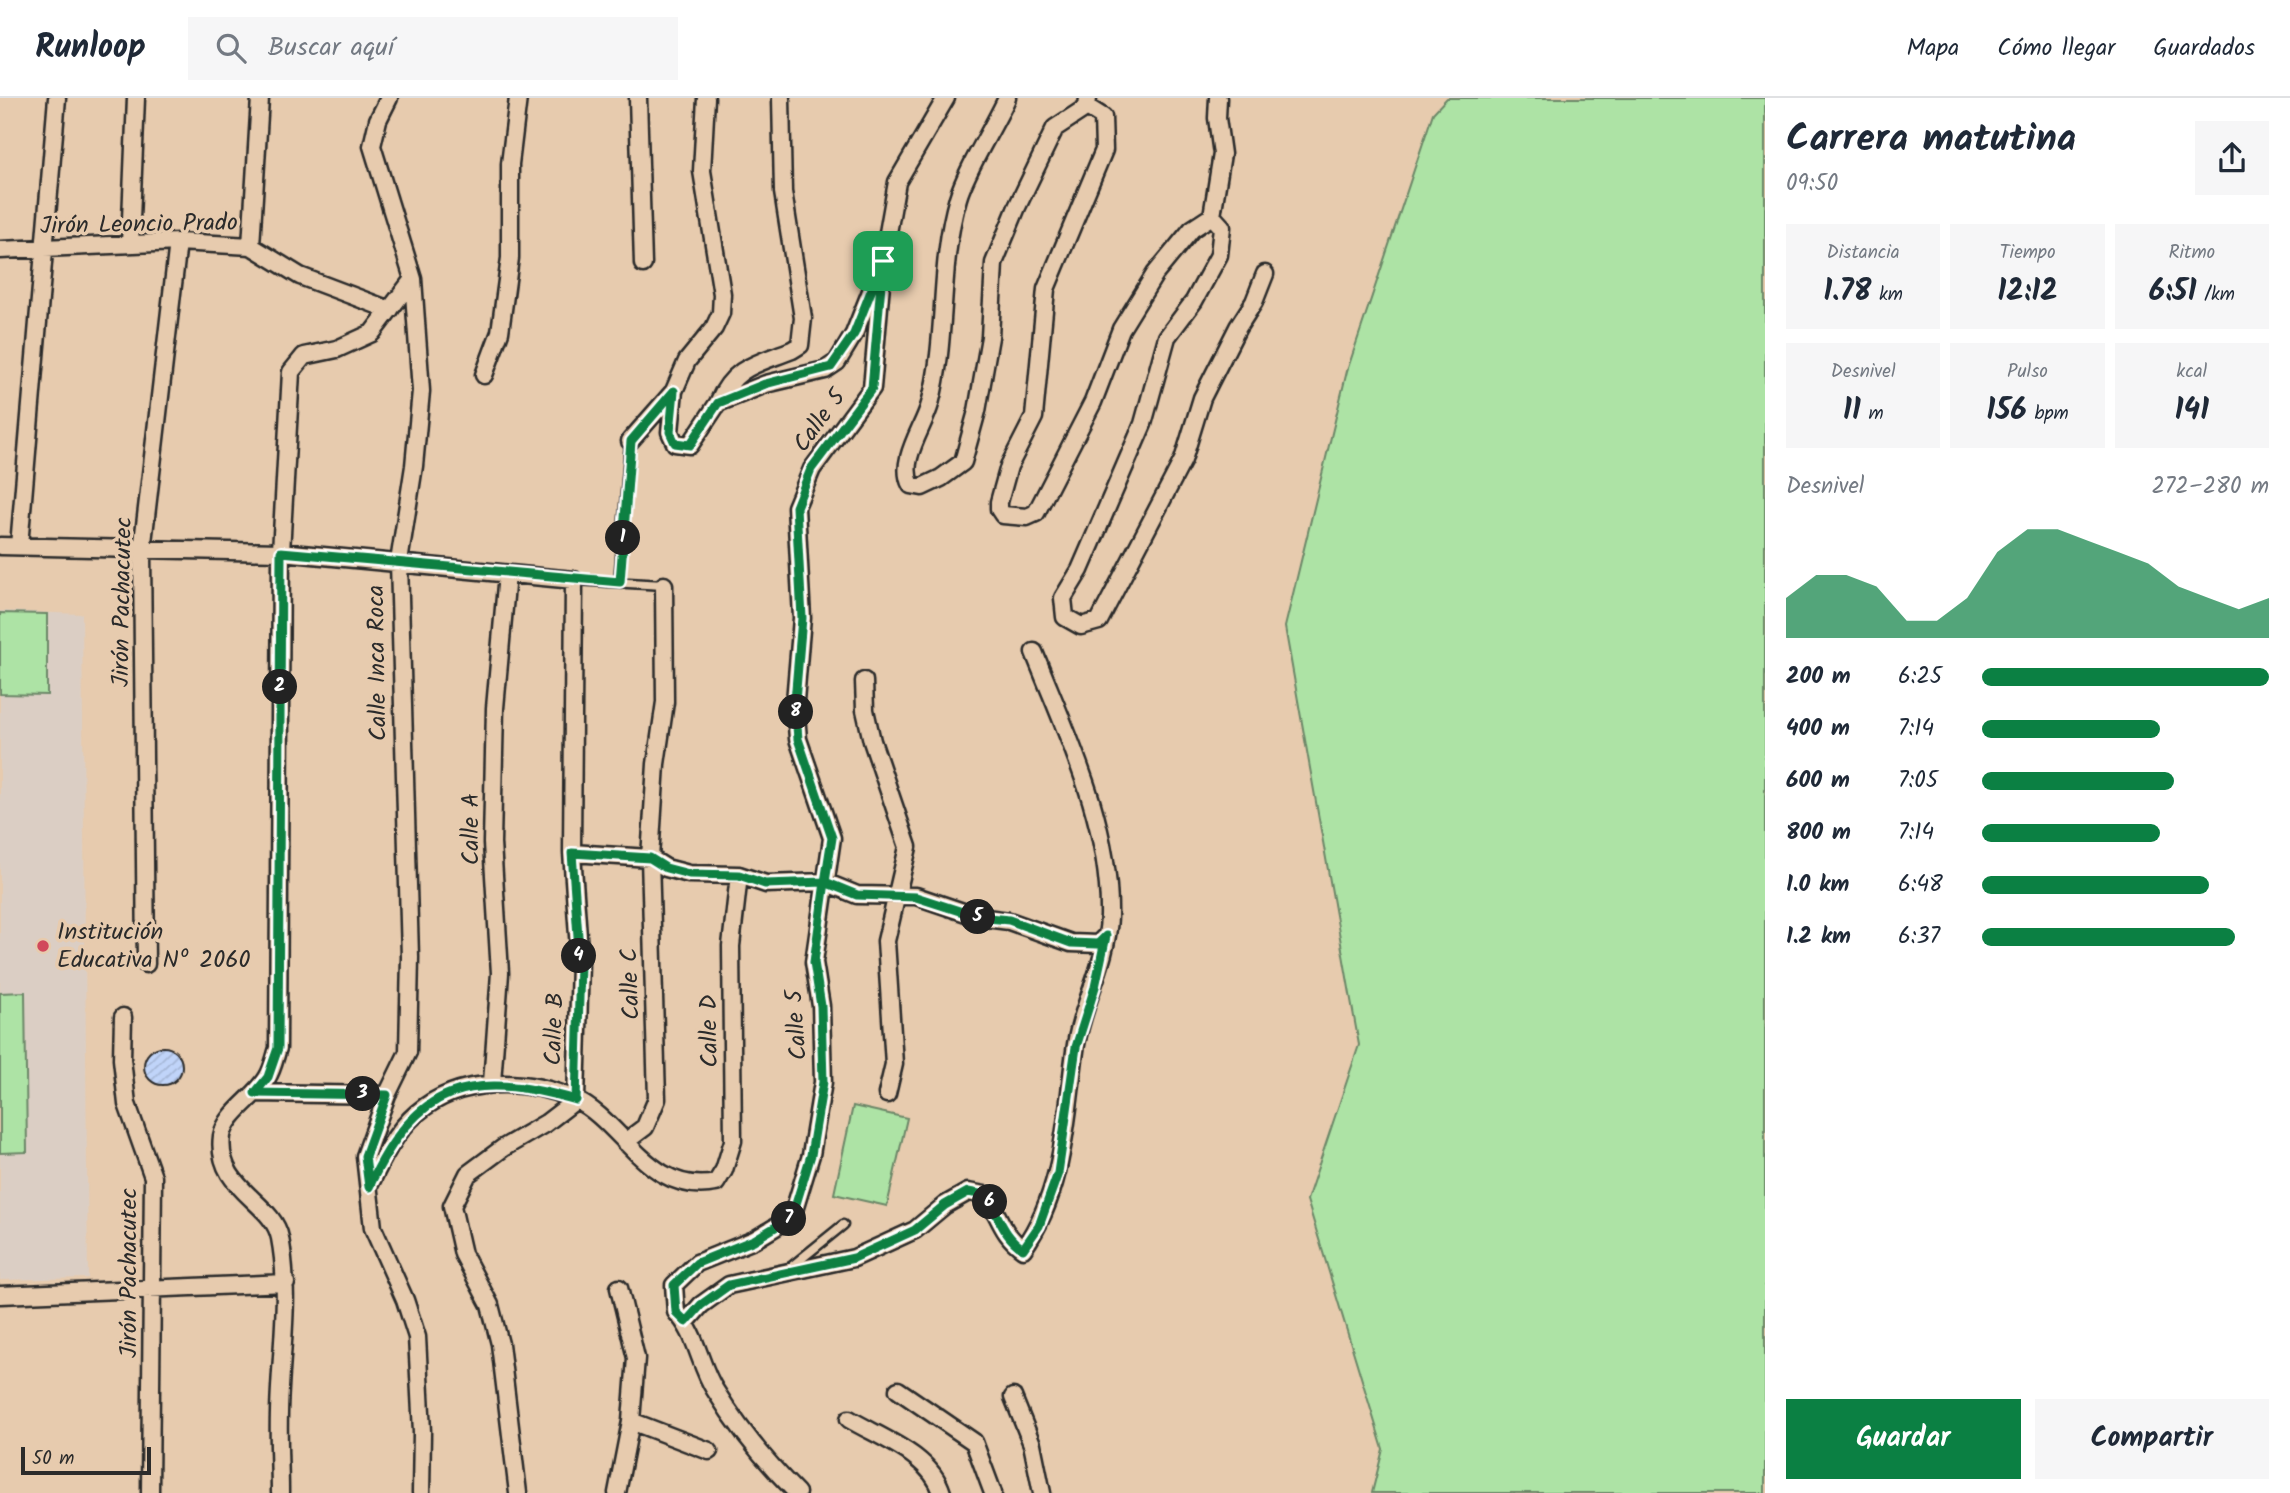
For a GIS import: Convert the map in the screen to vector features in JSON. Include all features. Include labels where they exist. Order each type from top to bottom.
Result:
[{"type":"street","points":[[19,546],[57,98]]},
{"type":"street","points":[[130,244],[136,98]]},
{"type":"street","points":[[251,246],[260,98]]},
{"type":"street","name":"Calle Inca Roca","points":[[389,98],[378,120],[372,146],[413,279],[421,391],[414,466],[399,562],[410,957],[408,1052],[387,1095],[365,1156],[373,1228],[405,1300],[416,1336],[422,1432],[421,1493]]},
{"type":"street","points":[[484,375],[500,331],[510,258],[510,164],[518,98]]},
{"type":"street","points":[[638,98],[643,264]]},
{"type":"street","points":[[631,441],[674,391],[687,361],[714,328],[721,313],[722,294],[702,171],[706,98]]},
{"type":"street","points":[[674,391],[670,432],[675,443],[690,445],[695,441],[726,386],[738,372],[800,345],[803,318],[783,192],[780,98]]},
{"type":"street","points":[[718,403],[765,384],[831,367],[854,334],[883,261],[897,182],[946,98]]},
{"type":"street","points":[[1007,98],[958,196],[945,254],[939,343],[930,404],[910,456],[908,478],[911,485],[922,487],[941,478],[963,462],[977,411],[990,337],[994,262],[1055,128],[1087,102],[1103,117],[1104,150],[1046,289],[1034,417],[1009,466],[999,502],[1003,515],[1027,517],[1036,513],[1093,402],[1121,329],[1155,274],[1192,229],[1212,216],[1222,154],[1217,118],[1218,98]]},
{"type":"street","points":[[1212,216],[1222,227],[1219,255],[1194,301],[1167,337],[1143,424],[1080,570],[1063,598],[1065,617],[1082,626],[1099,621],[1183,460],[1202,398],[1238,327],[1254,302],[1265,274]]},
{"type":"street","name":"Jirón Leoncio Prado","points":[[0,250],[178,242],[251,246],[300,276],[390,310]]},
{"type":"street","name":"Jirón Pachacutec","points":[[146,964],[142,551],[178,242]]},
{"type":"street","name":"Calle 5","points":[[797,1493],[779,1475],[714,1389],[686,1322],[676,1312],[674,1285],[697,1263],[754,1240],[792,1217],[811,1155],[823,1082],[821,1006],[814,962],[832,838],[798,739],[795,701],[802,618],[796,507],[811,469],[872,388],[883,261]]},
{"type":"street","points":[[280,1493],[279,1413],[286,1283],[280,1235],[271,1219],[238,1188],[223,1157],[222,1134],[233,1116],[268,1077],[278,1048],[281,552],[293,365],[304,356],[337,349],[372,333],[413,279]]},
{"type":"street","points":[[0,546],[281,552],[574,580]]},
{"type":"street","name":"Calle A","points":[[492,1083],[500,973],[492,843],[495,708],[507,575]]},
{"type":"street","name":"Calle B","points":[[518,1493],[500,1344],[489,1305],[463,1254],[452,1206],[468,1174],[576,1100],[580,964],[572,853],[574,580]]},
{"type":"street","name":"Calle C","points":[[625,1142],[645,1127],[657,1099],[650,858],[665,702],[664,585]]},
{"type":"street","points":[[686,1322],[701,1305],[729,1285],[854,1258],[915,1230],[945,1205],[968,1192],[985,1195],[995,1209],[1007,1238],[1023,1249],[1039,1226],[1058,1173],[1076,1047],[1095,987],[1109,916],[1103,848],[1080,766],[1034,652]]},
{"type":"street","points":[[864,681],[865,710],[872,741],[908,847],[886,941],[894,1064],[887,1094]]},
{"type":"street","points":[[572,853],[650,858],[666,868],[689,874],[739,875],[765,884],[825,882],[857,895],[916,897],[978,917],[1009,920],[1071,943],[1098,944],[1106,936]]},
{"type":"street","name":"Calle D","points":[[625,1142],[651,1167],[696,1187],[716,1184],[724,1170],[733,1141],[731,946],[739,875]]},
{"type":"street","name":"Jirón Pachacutec","points":[[123,1017],[122,1059],[127,1104],[152,1177],[150,1493]]},
{"type":"street","points":[[369,1187],[387,1148],[416,1114],[446,1094],[492,1083],[531,1087],[576,1100],[625,1142]]},
{"type":"street","points":[[255,1093],[387,1095]]},
{"type":"street","points":[[0,1295],[286,1283]]},
{"type":"street","points":[[617,1493],[631,1421],[636,1358],[619,1288]]},
{"type":"street","points":[[898,1390],[974,1442],[993,1493]]},
{"type":"street","points":[[1013,1397],[1032,1444],[1042,1493]]},
{"type":"street","points":[[849,1419],[921,1460],[938,1478],[942,1493]]},
{"type":"street","points":[[631,1421],[709,1451]]},
{"type":"lane","points":[[620,582],[631,441]]},
{"type":"lane","points":[[574,580],[664,585]]},
{"type":"lane","points":[[786,1271],[843,1225]]},
{"type":"shaded area","name":"Institución Educativa Nº 2060","points":[[0,611],[82,614],[88,1278],[0,1280]]},
{"type":"green space","points":[[1447,98],[1765,98],[1765,1493],[1372,1493],[1383,1449],[1307,1200],[1359,1045],[1285,627],[1347,371],[1433,113]]},
{"type":"green space","points":[[0,613],[47,614],[47,695],[0,694]]},
{"type":"green space","points":[[25,992],[27,1152],[0,1153],[0,993]]},
{"type":"green space","points":[[853,1106],[907,1118],[887,1206],[834,1194]]},
{"type":"building","points":[[163,1047],[176,1053],[182,1066],[176,1079],[163,1085],[150,1079],[144,1066],[150,1053]]},
{"type":"place","name":"Institución Educativa Nº 2060","points":[[43,946]]},
{"type":"route","points":[[883,261],[854,334],[831,367],[765,384],[718,403],[690,445],[675,443],[671,437],[674,391],[631,441],[620,582],[507,575],[281,552],[278,1048],[268,1077],[255,1093],[387,1095],[365,1156],[369,1187],[387,1148],[416,1114],[446,1094],[492,1083],[531,1087],[576,1100],[580,964],[572,853],[650,858],[666,868],[689,874],[739,875],[765,884],[825,882],[857,895],[916,897],[978,917],[1009,920],[1071,943],[1098,944],[1106,936],[1095,987],[1076,1047],[1058,1173],[1039,1226],[1023,1249],[1007,1238],[995,1209],[985,1195],[968,1192],[945,1205],[915,1230],[854,1258],[729,1285],[701,1305],[686,1322],[676,1312],[674,1285],[697,1263],[754,1240],[792,1217],[811,1155],[823,1082],[821,1006],[814,962],[817,926],[825,882],[827,874],[832,838],[798,739],[795,701],[802,618],[796,507],[811,469],[872,388],[883,261]]}]
